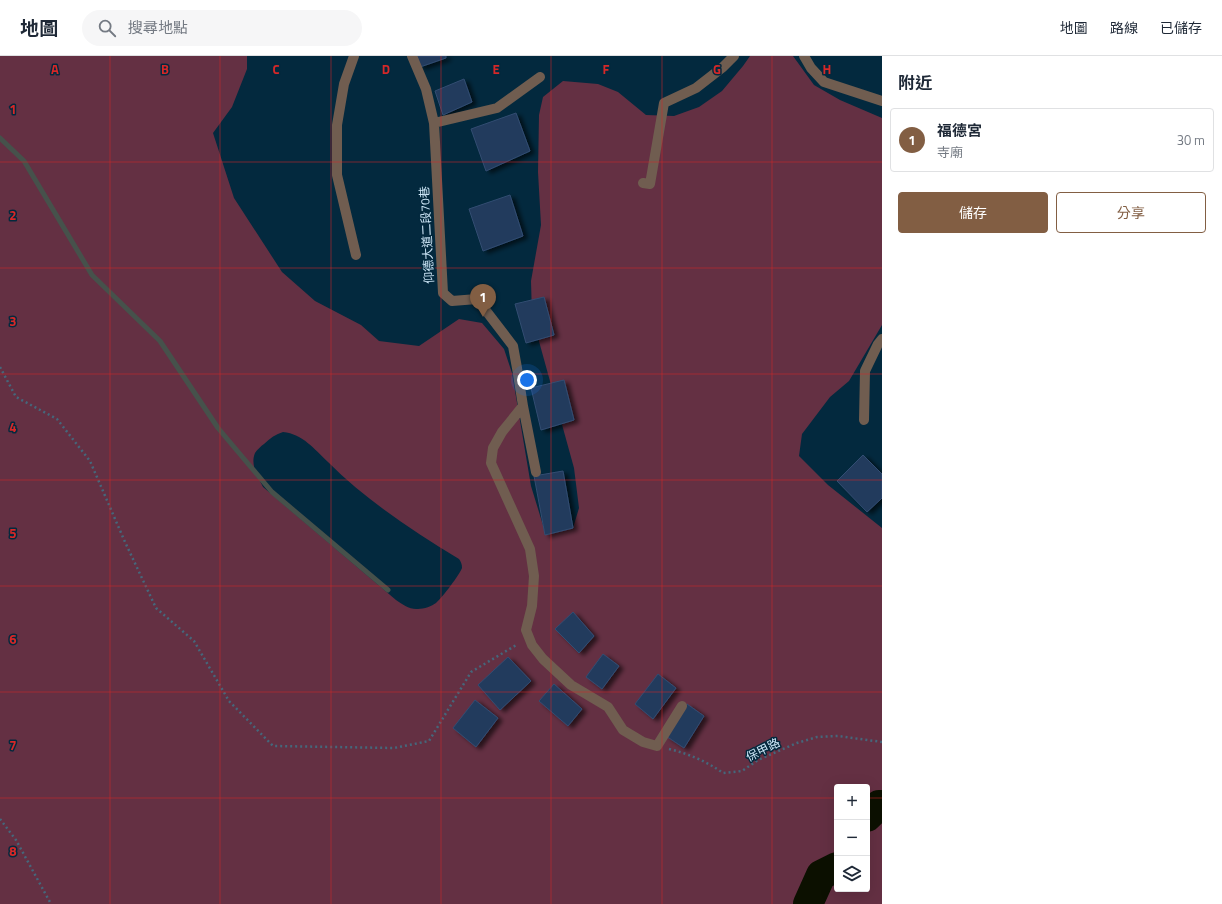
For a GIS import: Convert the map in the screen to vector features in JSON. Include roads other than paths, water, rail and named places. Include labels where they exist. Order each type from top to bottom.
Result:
[{"type":"lane","points":[[354,56],[344,84],[337,125],[337,175],[356,255]]},
{"type":"lane","name":"仰德大道二段70巷","points":[[412,56],[426,89],[434,123],[443,293],[452,301],[477,299],[512,346],[523,406]]},
{"type":"lane","points":[[643,183],[650,184],[664,103],[696,88],[723,67],[734,56]]},
{"type":"lane","points":[[804,56],[811,68],[824,82],[882,101]]},
{"type":"lane","points":[[434,123],[497,108],[540,77]]},
{"type":"lane","points":[[864,420],[865,371],[882,339]]},
{"type":"lane","points":[[523,406],[536,472]]},
{"type":"lane","points":[[523,406],[502,432],[493,448],[491,463],[530,549],[534,576],[532,606],[526,630],[528,638],[543,659],[571,685],[608,707],[623,730],[643,742],[657,746],[682,706]]},
{"type":"waterway","points":[[0,138],[24,161],[92,275],[160,341],[218,428],[272,492],[388,590]]},
{"type":"waterway","points":[[870,814],[879,805],[882,805]]},
{"type":"waterway","points":[[808,904],[821,875],[834,868]]},
{"type":"place","name":"福德宮","points":[[483,317]]}]
